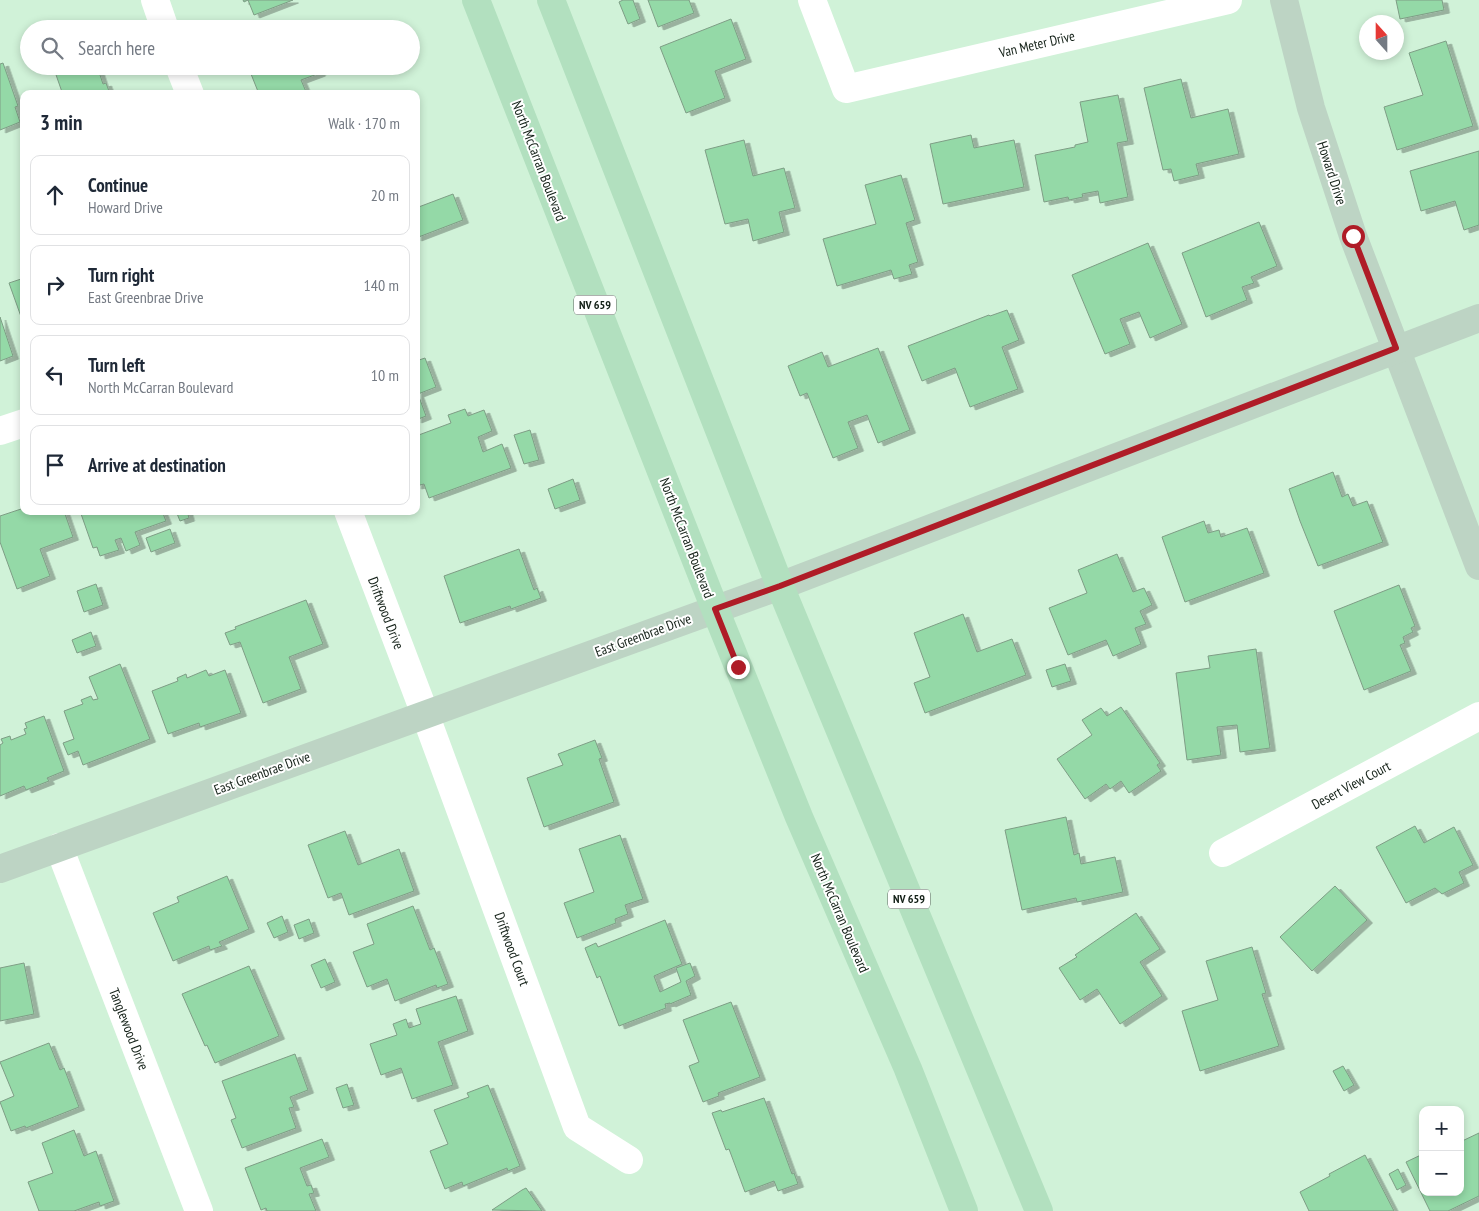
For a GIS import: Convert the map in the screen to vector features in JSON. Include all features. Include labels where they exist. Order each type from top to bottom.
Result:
[{"type":"main road","name":"North McCarran Boulevard","points":[[476,0],[715,609],[799,817],[908,1069],[964,1211]]},
{"type":"main road","name":"NV 659","points":[[551,0],[780,586],[1039,1211]]},
{"type":"street","points":[[154,0],[162,20]]},
{"type":"street","name":"Van Meter Drive","points":[[812,0],[846,89],[1228,0]]},
{"type":"street","name":"Howard Drive","points":[[1284,0],[1311,108],[1353,236],[1479,566]]},
{"type":"street","points":[[183,75],[189,90]]},
{"type":"street","name":"East Greenbrae Drive","points":[[0,869],[780,586],[1396,348],[1479,318]]},
{"type":"street","points":[[0,431],[20,424]]},
{"type":"street","name":"Driftwood Drive","points":[[350,515],[425,714]]},
{"type":"street","name":"Driftwood Court","points":[[425,714],[577,1127],[629,1160]]},
{"type":"street","name":"Desert View Court","points":[[1222,853],[1479,716]]},
{"type":"street","name":"Tanglewood Drive","points":[[60,848],[199,1211]]},
{"type":"building","points":[[248,0],[293,0],[254,15]]},
{"type":"building","points":[[633,0],[640,19],[628,24],[619,2]]},
{"type":"building","points":[[648,0],[689,0],[694,13],[658,27]]},
{"type":"building","points":[[1396,0],[1442,0],[1444,10],[1404,18],[1404,15],[1399,15]]},
{"type":"building","points":[[731,19],[746,59],[715,71],[725,98],[686,113],[660,47]]},
{"type":"building","points":[[1446,41],[1473,126],[1397,150],[1384,107],[1423,95],[1409,53]]},
{"type":"building","points":[[3,63],[18,106],[15,107],[20,122],[0,130],[0,64]]},
{"type":"building","points":[[56,75],[100,75],[103,84],[106,83],[109,90],[61,90]]},
{"type":"building","points":[[251,75],[315,75],[301,80],[305,90],[257,90]]},
{"type":"building","points":[[1181,79],[1191,118],[1228,109],[1239,154],[1196,164],[1199,175],[1174,181],[1171,169],[1163,170],[1144,88]]},
{"type":"building","points":[[1118,95],[1128,141],[1117,143],[1128,197],[1100,203],[1098,191],[1082,194],[1083,197],[1069,200],[1068,197],[1044,202],[1035,155],[1075,147],[1075,145],[1088,142],[1080,102]]},
{"type":"building","points":[[971,135],[974,148],[1014,140],[1024,187],[943,204],[930,144]]},
{"type":"building","points":[[744,140],[753,176],[784,168],[795,208],[779,212],[784,232],[753,241],[748,219],[725,224],[705,150]]},
{"type":"building","points":[[1479,151],[1479,225],[1464,230],[1455,201],[1421,211],[1410,171]]},
{"type":"building","points":[[901,175],[915,220],[906,223],[918,262],[909,265],[912,274],[894,279],[891,270],[837,286],[823,239],[876,224],[865,185]]},
{"type":"building","points":[[453,194],[463,220],[420,236],[420,206]]},
{"type":"building","points":[[1259,222],[1277,266],[1251,277],[1254,283],[1242,287],[1247,300],[1206,317],[1182,253]]},
{"type":"building","points":[[1148,243],[1182,324],[1150,338],[1139,312],[1120,319],[1130,344],[1105,354],[1072,275]]},
{"type":"building","points":[[20,279],[20,314],[9,283]]},
{"type":"building","points":[[1007,310],[1019,340],[1002,347],[1018,389],[970,407],[955,368],[922,381],[908,346]]},
{"type":"building","points":[[0,317],[13,356],[0,361]]},
{"type":"building","points":[[878,348],[910,430],[878,443],[867,415],[848,422],[858,448],[833,458],[807,393],[800,396],[788,366],[822,352],[828,367]]},
{"type":"building","points":[[425,358],[436,387],[420,393],[420,360]]},
{"type":"building","points":[[420,400],[426,416],[420,418]]},
{"type":"building","points":[[465,409],[468,416],[484,410],[492,431],[478,437],[483,452],[502,444],[511,468],[429,498],[424,484],[420,485],[420,435],[451,423],[448,415]]},
{"type":"building","points":[[530,430],[539,460],[524,464],[514,435]]},
{"type":"building","points":[[1333,472],[1342,497],[1348,494],[1353,506],[1367,501],[1383,542],[1318,566],[1289,489]]},
{"type":"building","points":[[573,479],[580,500],[555,509],[548,489]]},
{"type":"building","points":[[20,509],[20,515],[65,515],[73,537],[40,549],[50,576],[17,589],[0,542],[0,516]]},
{"type":"building","points":[[81,515],[164,515],[166,521],[135,532],[140,545],[126,551],[121,538],[115,540],[119,550],[100,556],[97,547],[93,548]]},
{"type":"building","points":[[178,515],[188,515],[189,518],[180,521]]},
{"type":"building","points":[[1204,521],[1208,533],[1219,530],[1221,537],[1247,528],[1264,573],[1185,602],[1162,537]]},
{"type":"building","points":[[170,529],[175,543],[151,552],[146,538]]},
{"type":"building","points":[[519,549],[534,590],[537,588],[541,598],[511,609],[510,606],[460,623],[444,576]]},
{"type":"building","points":[[1117,554],[1133,592],[1144,588],[1152,605],[1140,611],[1146,624],[1135,628],[1141,644],[1113,656],[1106,640],[1068,655],[1049,608],[1087,593],[1078,570]]},
{"type":"building","points":[[96,584],[103,605],[84,612],[77,591]]},
{"type":"building","points":[[1399,585],[1415,626],[1411,628],[1413,632],[1403,637],[1405,643],[1400,645],[1411,671],[1364,690],[1334,611]]},
{"type":"building","points":[[306,600],[323,644],[289,657],[301,689],[263,703],[240,642],[230,645],[225,633],[236,629],[235,627]]},
{"type":"building","points":[[963,614],[977,652],[1012,639],[1026,675],[925,713],[914,683],[930,677],[914,633]]},
{"type":"building","points":[[91,632],[96,646],[77,653],[72,640]]},
{"type":"building","points":[[1256,649],[1270,748],[1240,752],[1237,725],[1217,727],[1221,755],[1187,760],[1176,673],[1210,668],[1208,656]]},
{"type":"building","points":[[120,664],[150,739],[83,765],[78,751],[68,755],[63,743],[74,739],[64,711],[83,704],[81,700],[91,696],[93,700],[98,699],[89,677]]},
{"type":"building","points":[[1065,664],[1071,681],[1052,687],[1046,670]]},
{"type":"building","points":[[206,670],[209,676],[225,670],[241,713],[200,727],[199,723],[168,734],[152,691],[178,681],[177,678],[186,674],[187,678]]},
{"type":"building","points":[[1121,707],[1160,763],[1157,765],[1161,771],[1129,793],[1121,781],[1110,789],[1106,784],[1085,799],[1057,759],[1092,735],[1082,720],[1101,708],[1107,716]]},
{"type":"building","points":[[44,716],[64,771],[47,778],[49,781],[26,790],[24,786],[0,796],[0,745],[3,743],[1,739],[10,736],[11,740],[26,734],[24,729],[27,728],[25,723]]},
{"type":"building","points":[[595,740],[602,758],[599,759],[614,802],[544,827],[527,778],[563,765],[558,754]]},
{"type":"building","points":[[1066,817],[1074,855],[1079,853],[1081,864],[1115,857],[1123,892],[1077,902],[1076,898],[1022,910],[1005,830]]},
{"type":"building","points":[[1415,826],[1424,843],[1454,827],[1473,865],[1459,872],[1464,883],[1442,894],[1435,888],[1406,903],[1376,847]]},
{"type":"building","points":[[345,831],[358,865],[399,849],[414,891],[349,915],[341,893],[328,898],[308,845]]},
{"type":"building","points":[[620,835],[643,899],[625,905],[628,914],[615,919],[616,923],[577,938],[564,903],[594,892],[579,849]]},
{"type":"building","points":[[227,876],[249,929],[219,942],[222,946],[210,950],[209,946],[173,961],[153,913],[179,902],[177,897]]},
{"type":"building","points":[[1335,886],[1367,920],[1312,971],[1280,937]]},
{"type":"building","points":[[413,906],[430,950],[434,948],[448,984],[437,988],[436,985],[395,1001],[387,979],[367,987],[353,952],[374,944],[367,924]]},
{"type":"building","points":[[1136,913],[1160,949],[1140,962],[1162,996],[1120,1024],[1097,989],[1080,1000],[1059,968],[1077,957],[1075,955]]},
{"type":"building","points":[[282,916],[288,932],[274,938],[267,923]]},
{"type":"building","points":[[309,919],[314,933],[299,939],[294,925]]},
{"type":"building","points":[[665,920],[682,964],[654,976],[660,992],[681,982],[676,968],[690,963],[695,976],[686,981],[691,995],[670,1004],[665,1004],[666,1008],[619,1026],[600,976],[597,978],[585,948],[596,943],[598,947]]},
{"type":"building","points":[[1252,947],[1266,993],[1262,994],[1279,1046],[1200,1071],[1182,1011],[1218,1000],[1206,961]]},
{"type":"building","points":[[325,959],[335,982],[321,988],[311,965]]},
{"type":"building","points":[[24,963],[34,1014],[0,1021],[0,968]]},
{"type":"building","points":[[249,966],[279,1036],[215,1063],[207,1045],[205,1046],[182,994]]},
{"type":"building","points":[[456,996],[468,1031],[438,1042],[453,1085],[412,1099],[401,1068],[381,1075],[370,1044],[397,1035],[393,1024],[406,1019],[409,1028],[421,1024],[416,1009]]},
{"type":"building","points":[[731,1002],[760,1077],[718,1093],[719,1096],[703,1102],[689,1066],[699,1062],[683,1020]]},
{"type":"building","points":[[49,1043],[60,1070],[64,1068],[79,1107],[26,1128],[25,1126],[11,1131],[0,1102],[14,1096],[0,1062]]},
{"type":"building","points":[[295,1054],[308,1090],[290,1097],[294,1107],[289,1108],[296,1128],[242,1148],[231,1120],[236,1118],[222,1081]]},
{"type":"building","points":[[1343,1066],[1354,1085],[1344,1091],[1333,1071]]},
{"type":"building","points":[[347,1084],[354,1105],[343,1108],[336,1088]]},
{"type":"building","points":[[488,1085],[520,1166],[508,1171],[507,1168],[463,1186],[462,1182],[445,1189],[430,1151],[448,1144],[434,1110],[469,1097],[467,1093]]},
{"type":"building","points":[[764,1098],[792,1174],[794,1173],[798,1184],[778,1191],[774,1181],[745,1192],[729,1149],[726,1150],[712,1113],[721,1110],[722,1112]]},
{"type":"building","points":[[74,1130],[84,1156],[96,1151],[114,1201],[100,1206],[99,1202],[74,1211],[39,1211],[28,1182],[53,1173],[42,1143]]},
{"type":"building","points":[[1479,1133],[1479,1196],[1448,1211],[1430,1211],[1423,1196],[1464,1196],[1464,1140]]},
{"type":"building","points":[[322,1139],[329,1157],[300,1168],[307,1186],[311,1185],[314,1193],[309,1194],[316,1211],[267,1211],[266,1208],[261,1210],[245,1168]]},
{"type":"building","points":[[1365,1155],[1394,1211],[1309,1211],[1300,1192]]},
{"type":"building","points":[[1419,1156],[1419,1189],[1406,1162]]},
{"type":"building","points":[[1398,1169],[1406,1185],[1397,1190],[1389,1174]]},
{"type":"building","points":[[526,1188],[542,1211],[492,1210],[522,1190]]},
{"type":"route","points":[[738,667],[715,609],[780,586],[1396,348],[1353,236]]}]
